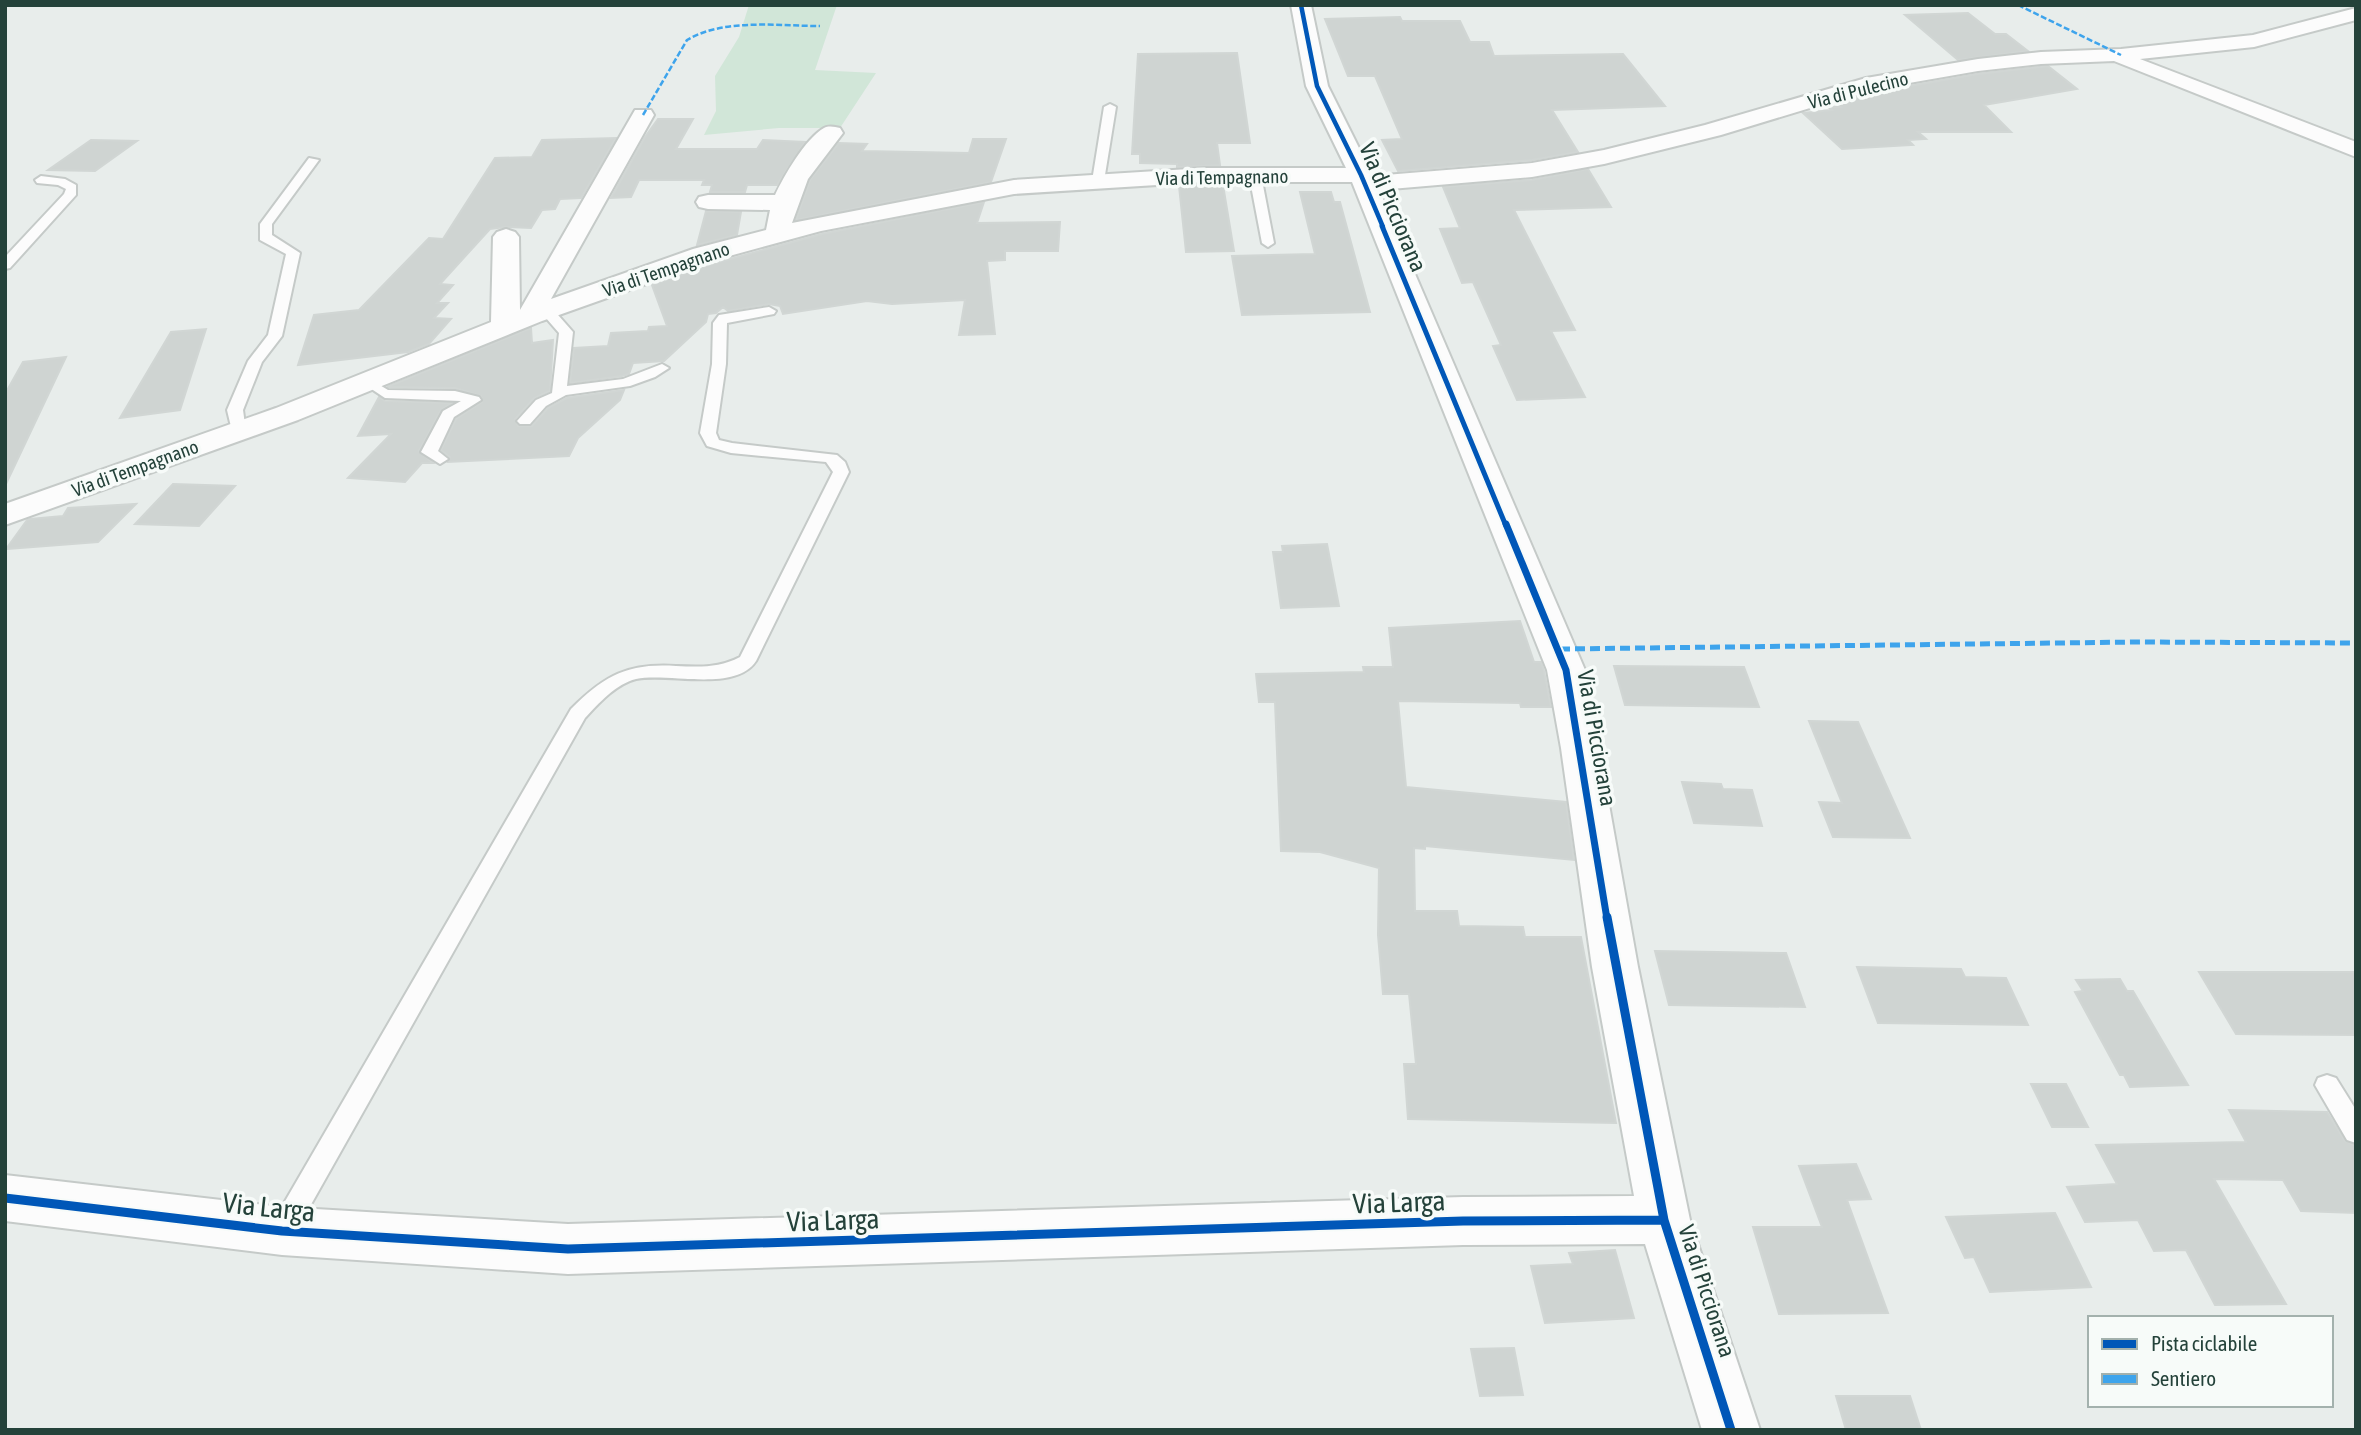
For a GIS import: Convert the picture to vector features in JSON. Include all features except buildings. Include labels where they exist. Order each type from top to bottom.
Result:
[{"type":"street","name":"Via di Picciorana","points":[[1301,5],[1308,55],[1317,86],[1362,180],[1566,670],[1615,967],[1664,1220],[1731,1430]]},
{"type":"street","name":"Via di Pulecino","points":[[1362,180],[1532,170],[1604,157],[1713,130],[1866,84],[1978,65],[2041,58],[2111,56],[2254,41],[2356,14]]},
{"type":"street","points":[[2111,56],[2356,150]]},
{"type":"street","points":[[539,313],[537,300],[643,115]]},
{"type":"street","points":[[778,233],[784,202],[813,150],[832,133]]},
{"type":"street","name":"Via di Tempagnano","points":[[5,515],[238,432],[539,313],[702,255],[778,233],[984,191],[1098,181],[1255,175],[1362,180]]},
{"type":"street","points":[[708,202],[784,202]]},
{"type":"street","points":[[505,327],[506,237]]},
{"type":"street","name":"Via Larga","points":[[5,1198],[282,1231],[568,1249],[1449,1221],[1664,1220]]},
{"type":"lane","points":[[1098,181],[1110,107]]},
{"type":"lane","points":[[238,432],[235,410],[255,361],[275,336],[293,253],[265,237],[266,224],[313,160]]},
{"type":"lane","points":[[1255,175],[1269,243]]},
{"type":"lane","points":[[5,265],[70,195],[72,188],[61,182],[41,180]]},
{"type":"lane","points":[[282,1231],[578,714],[596,695],[634,673],[709,674],[736,668],[747,661],[841,472],[839,465],[831,458],[732,448],[713,443],[708,433],[719,364],[720,323],[724,318],[769,311]]},
{"type":"lane","points":[[525,421],[541,403],[559,395],[566,332],[539,313]]},
{"type":"lane","points":[[559,391],[621,385],[643,379],[662,368]]},
{"type":"lane","points":[[368,382],[385,394],[455,395],[474,400],[448,414],[443,420],[429,452],[440,459]]},
{"type":"lane","points":[[2327,1085],[2356,1132]]},
{"type":"green space","points":[[749,5],[837,5],[815,70],[876,73],[840,128],[779,128],[704,135],[716,111],[715,76],[739,37]]},
{"type":"marked path","points":[[2018,5],[2121,55]]},
{"type":"marked path","points":[[643,115],[687,40],[697,34],[730,27],[820,26]]},
{"type":"marked path","points":[[1560,649],[2140,642],[2356,643]]},
{"type":"cycle path","points":[[1301,5],[1317,86],[1361,175],[1566,670],[1581,748],[1615,967],[1664,1220],[1731,1430]]},
{"type":"cycle path","points":[[5,1198],[282,1231],[568,1249],[1463,1221],[1664,1220]]}]
